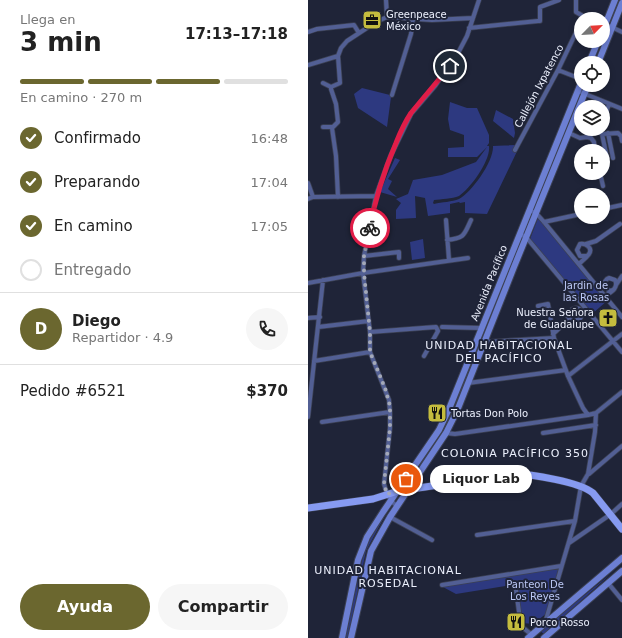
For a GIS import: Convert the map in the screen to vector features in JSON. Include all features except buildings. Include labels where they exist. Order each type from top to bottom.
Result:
[{"type":"main road","points":[[308,508],[373,499],[398,491],[513,474],[522,474],[581,486],[593,493],[622,529]]},
{"type":"street","points":[[386,0],[387,17]]},
{"type":"street","points":[[397,506],[391,501],[384,484],[390,428],[389,400],[370,352],[370,332],[364,273],[364,256],[376,196],[402,130],[411,114],[435,86],[457,55],[467,36],[479,0]]},
{"type":"street","points":[[469,28],[538,21],[540,19],[540,8],[559,0]]},
{"type":"street","points":[[576,0],[576,12]]},
{"type":"street","points":[[610,12],[615,0]]},
{"type":"street","points":[[601,56],[622,4]]},
{"type":"street","points":[[331,87],[340,83],[338,56],[341,48],[347,41],[387,17],[432,20],[473,18]]},
{"type":"street","points":[[392,95],[411,34],[413,19]]},
{"type":"street","points":[[308,32],[317,29],[354,25],[359,33]]},
{"type":"street","points":[[612,28],[622,32]]},
{"type":"street","name":"Callejón Ixpatenco","points":[[515,150],[574,40]]},
{"type":"street","points":[[308,65],[338,56]]},
{"type":"street","points":[[558,70],[574,76]]},
{"type":"street","points":[[323,83],[331,87],[336,104],[338,122],[332,127],[323,127]]},
{"type":"street","name":"Avenida Pacífico","points":[[342,638],[359,554],[374,525],[439,430],[460,383],[578,92]]},
{"type":"street","points":[[580,92],[600,100]]},
{"type":"street","name":"Avenida Pacífico","points":[[351,638],[371,551],[397,506],[446,434],[585,94]]},
{"type":"street","points":[[610,104],[622,109]]},
{"type":"street","points":[[332,127],[338,197]]},
{"type":"street","points":[[569,133],[580,138],[591,138],[594,144]]},
{"type":"street","points":[[610,133],[618,133],[621,136],[622,141]]},
{"type":"street","points":[[609,136],[613,158]]},
{"type":"street","points":[[601,180],[602,186]]},
{"type":"street","points":[[308,183],[310,198],[376,196]]},
{"type":"street","points":[[610,208],[622,205]]},
{"type":"street","points":[[529,210],[536,213],[544,222],[622,317]]},
{"type":"street","points":[[544,222],[574,216]]},
{"type":"street","points":[[446,220],[449,260]]},
{"type":"street","points":[[448,240],[460,239],[464,236],[471,220]]},
{"type":"street","points":[[570,254],[578,246],[596,241],[620,224]]},
{"type":"street","points":[[520,234],[526,237],[622,352]]},
{"type":"street","points":[[578,264],[587,256],[596,241]]},
{"type":"street","points":[[586,244],[590,251]]},
{"type":"street","points":[[578,246],[577,250],[580,256],[587,256]]},
{"type":"street","points":[[364,256],[399,252],[399,258]]},
{"type":"street","points":[[308,283],[364,273],[468,258]]},
{"type":"street","points":[[597,286],[607,279],[622,276]]},
{"type":"street","points":[[605,296],[613,290],[622,276]]},
{"type":"street","points":[[612,278],[615,280],[616,285]]},
{"type":"street","points":[[308,417],[323,280]]},
{"type":"street","points":[[605,280],[603,284],[606,290],[613,290]]},
{"type":"street","points":[[484,342],[554,336],[567,321],[573,308],[576,308],[581,303]]},
{"type":"street","points":[[538,306],[548,304],[554,336],[568,376],[583,408],[588,415]]},
{"type":"street","points":[[576,308],[581,310],[582,315]]},
{"type":"street","points":[[567,321],[579,320],[588,310]]},
{"type":"street","points":[[570,314],[572,320]]},
{"type":"street","points":[[308,318],[320,317]]},
{"type":"street","points":[[318,327],[369,321]]},
{"type":"street","points":[[370,332],[436,327],[438,331],[424,356]]},
{"type":"street","points":[[442,327],[481,328]]},
{"type":"street","points":[[568,376],[622,334]]},
{"type":"street","points":[[314,362],[370,352]]},
{"type":"street","points":[[460,383],[467,384],[566,370]]},
{"type":"street","points":[[446,434],[588,415],[596,413],[622,392]]},
{"type":"street","points":[[322,422],[390,412]]},
{"type":"street","points":[[588,474],[596,425],[596,413]]},
{"type":"street","points":[[543,433],[596,425]]},
{"type":"street","points":[[545,624],[575,522],[581,486],[588,474],[622,446]]},
{"type":"street","points":[[568,543],[611,514],[622,504]]},
{"type":"street","points":[[390,517],[432,540]]},
{"type":"street","points":[[477,535],[575,522]]},
{"type":"street","points":[[516,590],[521,626],[532,637],[622,558]]},
{"type":"street","points":[[442,585],[562,566]]},
{"type":"street","points":[[544,638],[622,571]]},
{"type":"street","points":[[608,583],[622,600]]},
{"type":"green space","points":[[362,88],[390,95],[387,127],[358,108],[354,94]]},
{"type":"green space","points":[[450,102],[467,108],[477,108],[489,135],[489,143],[487,146],[489,146],[489,152],[484,166],[464,192],[456,197],[434,200],[434,204],[459,199],[470,190],[486,168],[490,160],[493,146],[516,145],[513,150],[514,152],[521,143],[487,214],[465,213],[465,202],[459,202],[450,204],[450,213],[428,216],[425,198],[415,196],[416,218],[396,219],[396,210],[401,203],[396,199],[408,194],[413,180],[442,175],[476,162],[487,147],[477,157],[448,157],[448,148],[464,147],[464,135],[450,130],[448,119]]},
{"type":"green space","points":[[496,110],[513,119],[515,133],[514,138],[493,121]]},
{"type":"green space","points":[[395,158],[400,160],[388,179],[392,181],[388,189],[397,197],[380,192]]},
{"type":"green space","name":"Jardin de las Rosas","points":[[538,218],[608,300],[592,314],[530,239]]},
{"type":"green space","points":[[522,238],[465,383],[466,373],[519,242]]},
{"type":"green space","points":[[423,239],[425,258],[412,260],[410,242]]},
{"type":"green space","points":[[388,510],[366,551],[348,638],[345,638],[364,551],[376,527]]},
{"type":"green space","name":"Panteon De Los Reyes","points":[[560,568],[547,613],[533,624],[523,623],[517,584],[456,594],[443,587]]},
{"type":"green space","points":[[612,573],[544,634],[540,631]]},
{"type":"way so far","points":[[370,228],[364,256],[364,273],[370,332],[370,352],[385,388],[390,406],[390,428],[384,484],[387,494],[398,491],[406,479]]},
{"type":"place","name":"Greenpeace México","points":[[372,20]]},
{"type":"place","name":"Nuestra Señora de Guadalupe","points":[[608,318]]},
{"type":"place","name":"Tortas Don Polo","points":[[437,413]]},
{"type":"place","name":"Liquor Lab","points":[[406,479]]},
{"type":"place","name":"Porco Rosso","points":[[516,622]]},
{"type":"district","name":"UNIDAD HABITACIONAL DEL PACÍFICO","points":[[499,351]]},
{"type":"district","name":"COLONIA PACÍFICO 350","points":[[515,453]]},
{"type":"district","name":"UNIDAD HABITACIONAL ROSEDAL","points":[[388,576]]},
{"type":"route","points":[[370,228],[376,196],[402,130],[411,114],[450,66]]}]
